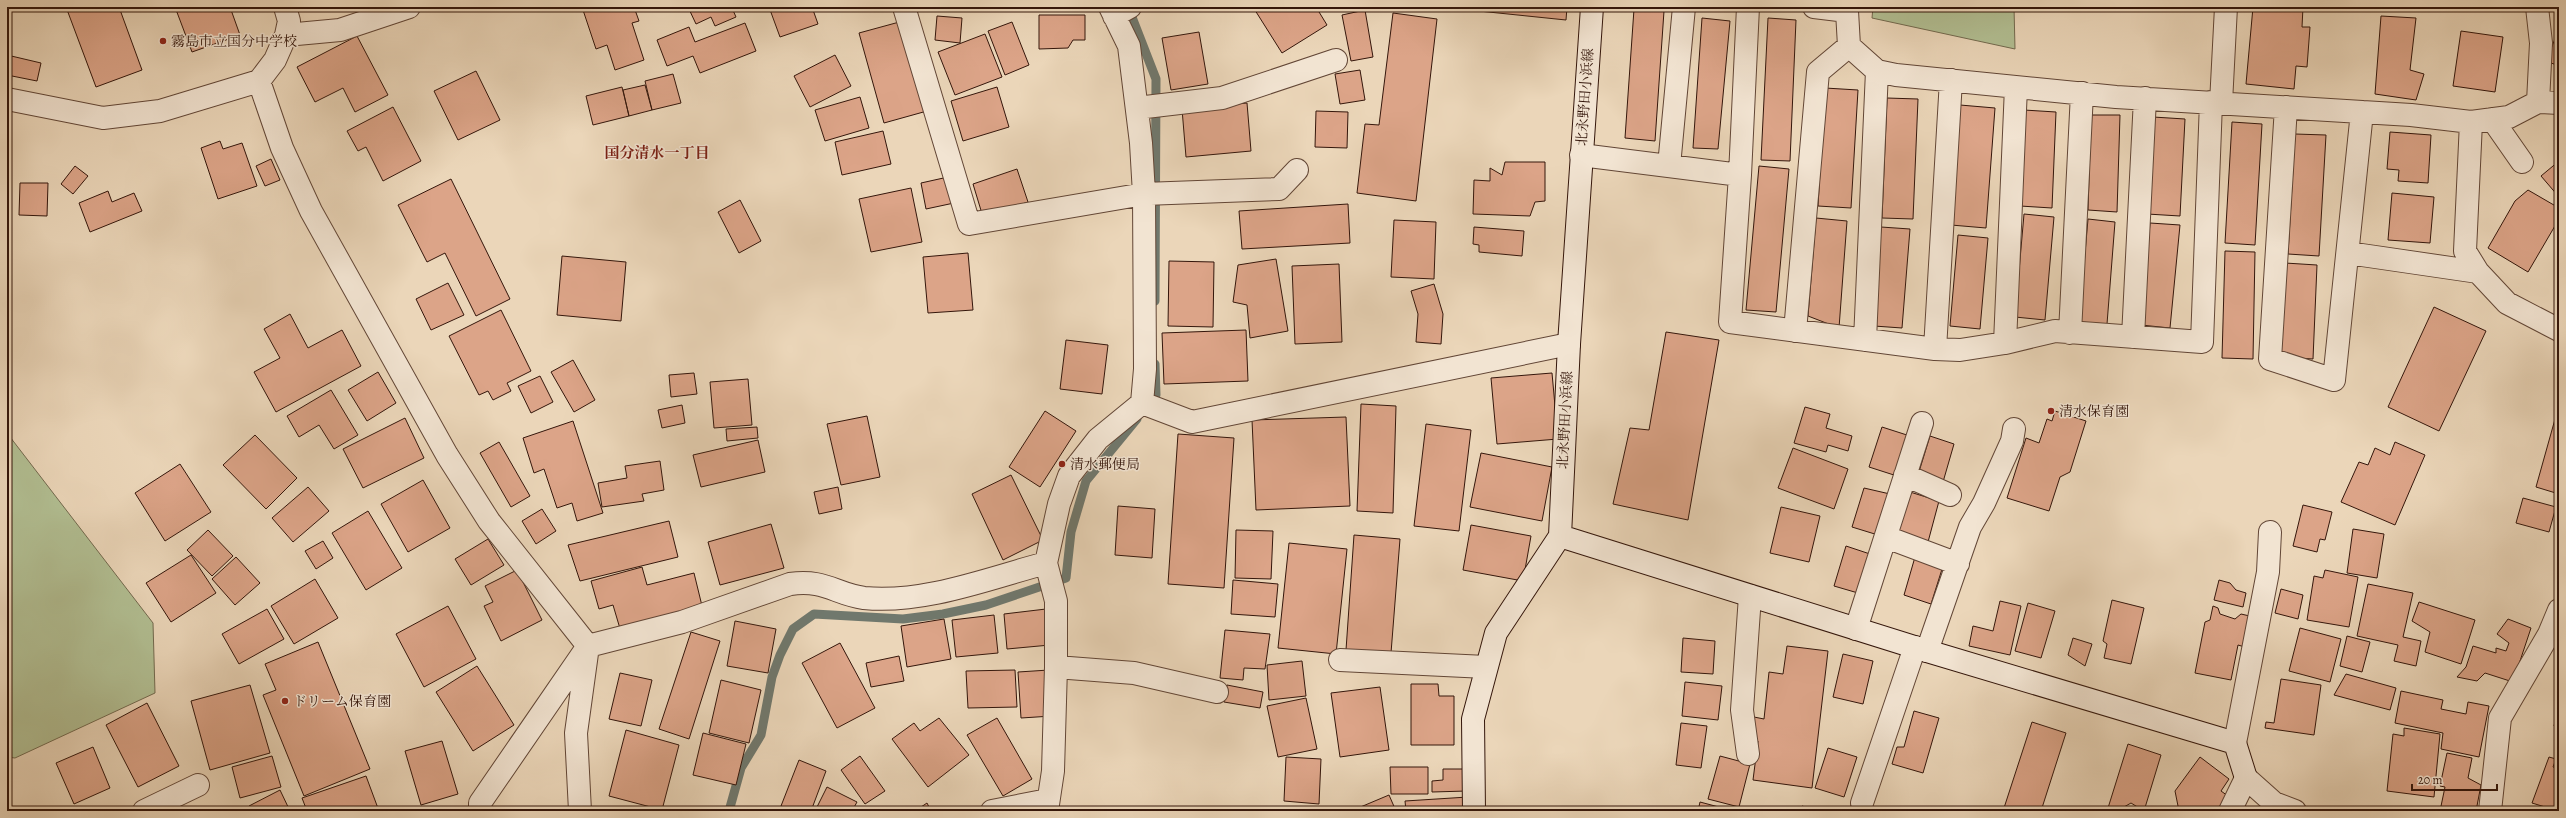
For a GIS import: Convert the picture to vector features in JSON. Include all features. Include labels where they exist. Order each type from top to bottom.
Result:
[{"type":"street","points":[[7,99],[103,118],[160,111],[259,81],[274,60],[286,35],[289,21],[285,7]]},
{"type":"street","points":[[286,35],[340,30],[410,7]]},
{"type":"street","points":[[904,7],[970,224],[1144,194],[1279,190],[1297,170]]},
{"type":"street","name":"北永野田小浜線","points":[[1560,536],[1560,501],[1569,344],[1592,7]]},
{"type":"street","points":[[1669,166],[1684,7]]},
{"type":"street","points":[[1748,7],[1740,174],[1730,322],[1934,349],[1960,350],[2006,343],[2055,331],[2202,342],[2216,102],[2226,7]]},
{"type":"street","points":[[1814,7],[1847,11],[1849,46],[1877,71],[2082,93],[2482,120],[2510,117],[2549,102],[2540,43],[2537,7]]},
{"type":"street","points":[[992,811],[1048,806],[1053,771],[1056,601],[1046,563],[1059,504],[1069,476],[1098,439],[1142,403],[1145,369],[1144,194],[1138,108],[1129,46],[1118,10]]},
{"type":"street","points":[[1795,331],[1818,72],[1849,46]]},
{"type":"street","points":[[1138,108],[1222,98],[1336,60]]},
{"type":"street","points":[[1865,340],[1877,71]]},
{"type":"street","points":[[1934,349],[1951,80]]},
{"type":"street","points":[[259,81],[282,148],[311,211],[447,456],[489,521],[588,646],[576,733],[580,811]]},
{"type":"street","points":[[2006,343],[2016,87]]},
{"type":"street","points":[[2070,333],[2082,93]]},
{"type":"street","points":[[2133,337],[2145,98]]},
{"type":"street","points":[[2286,107],[2270,359],[2334,380],[2362,112]]},
{"type":"street","points":[[2482,120],[2522,162]]},
{"type":"street","points":[[2482,120],[2465,251],[2478,272],[2507,303],[2559,330]]},
{"type":"street","points":[[1581,155],[1740,174]]},
{"type":"street","points":[[2348,253],[2478,272]]},
{"type":"street","points":[[1142,403],[1192,422],[1569,344]]},
{"type":"street","points":[[1856,629],[1922,423]]},
{"type":"street","points":[[1862,803],[1921,649],[1958,564],[1970,527],[1984,503],[2012,441],[2014,429]]},
{"type":"street","points":[[1906,475],[1950,495]]},
{"type":"street","points":[[2270,532],[2268,572],[2235,742],[2246,778],[2274,803],[2295,811]]},
{"type":"street","points":[[1474,811],[1473,719],[1496,633],[1560,536],[1921,649],[2235,742]]},
{"type":"street","points":[[1886,537],[1958,564]]},
{"type":"street","points":[[480,811],[480,803],[588,646],[682,622],[790,584],[808,582],[820,584],[864,598],[925,596],[1046,563]]},
{"type":"street","points":[[1748,754],[1742,710],[1750,596]]},
{"type":"street","points":[[2490,811],[2500,718],[2549,634],[2559,610]]},
{"type":"street","points":[[1340,660],[1486,667]]},
{"type":"street","points":[[1056,668],[1134,673],[1217,692]]},
{"type":"street","points":[[2230,811],[2246,778]]},
{"type":"street","points":[[144,811],[198,785]]},
{"type":"green space","points":[[1873,7],[2014,7],[2015,49],[1872,18]]},
{"type":"green space","points":[[7,433],[153,623],[155,693],[15,758],[7,757]]},
{"type":"building","points":[[66,7],[119,7],[142,70],[96,87]]},
{"type":"building","points":[[175,7],[230,7],[240,35],[192,52]]},
{"type":"building","points":[[582,7],[634,7],[639,21],[632,23],[644,60],[615,70],[607,45],[596,49]]},
{"type":"building","points":[[688,7],[734,7],[732,8],[736,17],[715,26],[711,17],[696,24]]},
{"type":"building","points":[[769,7],[812,7],[818,24],[780,37]]},
{"type":"building","points":[[1253,7],[1316,7],[1327,25],[1282,53]]},
{"type":"building","points":[[1440,7],[1567,7],[1566,20]]},
{"type":"building","points":[[2253,7],[2303,7],[2302,27],[2310,27],[2307,67],[2296,66],[2294,89],[2246,84]]},
{"type":"building","points":[[1634,9],[1664,11],[1655,141],[1625,138]]},
{"type":"building","points":[[1365,10],[1373,57],[1351,61],[1342,15]]},
{"type":"building","points":[[1393,13],[1437,19],[1416,201],[1357,193],[1365,124],[1379,125]]},
{"type":"building","points":[[1039,15],[1085,15],[1085,40],[1073,40],[1068,48],[1039,49]]},
{"type":"building","points":[[937,16],[962,18],[960,43],[935,40]]},
{"type":"building","points":[[2381,16],[2416,18],[2410,70],[2424,74],[2416,100],[2375,94]]},
{"type":"building","points":[[1702,18],[1730,21],[1718,149],[1693,148]]},
{"type":"building","points":[[1768,18],[1796,20],[1790,161],[1761,160]]},
{"type":"building","points":[[903,21],[927,111],[884,123],[859,33]]},
{"type":"building","points":[[1012,22],[1029,65],[1005,75],[988,31]]},
{"type":"building","points":[[745,23],[756,51],[700,73],[693,56],[667,66],[657,40],[689,27],[695,42]]},
{"type":"building","points":[[2559,29],[2559,66],[2546,61]]},
{"type":"building","points":[[2461,31],[2503,37],[2495,92],[2453,86]]},
{"type":"building","points":[[1199,32],[1208,84],[1171,90],[1162,38]]},
{"type":"building","points":[[985,34],[1002,77],[955,95],[938,52]]},
{"type":"building","points":[[357,36],[388,95],[355,112],[343,88],[315,102],[297,67]]},
{"type":"building","points":[[7,55],[41,63],[37,81],[7,75]]},
{"type":"building","points":[[835,55],[851,86],[810,107],[794,76]]},
{"type":"building","points":[[1360,70],[1365,100],[1340,104],[1335,74]]},
{"type":"building","points":[[476,71],[500,120],[458,140],[434,91]]},
{"type":"building","points":[[673,74],[681,103],[652,110],[645,81]]},
{"type":"building","points":[[645,85],[652,110],[629,116],[623,90]]},
{"type":"building","points":[[622,87],[629,116],[593,125],[586,96]]},
{"type":"building","points":[[997,87],[1009,127],[963,141],[951,101]]},
{"type":"building","points":[[1825,88],[1858,90],[1851,208],[1818,206]]},
{"type":"building","points":[[860,97],[869,128],[825,141],[815,110]]},
{"type":"building","points":[[1887,98],[1918,99],[1913,219],[1882,218]]},
{"type":"building","points":[[1247,103],[1251,151],[1186,157],[1182,109]]},
{"type":"building","points":[[1960,105],[1995,108],[1986,228],[1951,225]]},
{"type":"building","points":[[393,107],[421,161],[383,181],[366,147],[358,151],[347,131]]},
{"type":"building","points":[[2024,110],[2056,112],[2052,208],[2020,206]]},
{"type":"building","points":[[1316,111],[1348,112],[1347,148],[1315,147]]},
{"type":"building","points":[[2091,115],[2120,115],[2117,212],[2088,210]]},
{"type":"building","points":[[2153,117],[2185,119],[2180,216],[2147,214]]},
{"type":"building","points":[[2232,122],[2262,124],[2255,245],[2225,243]]},
{"type":"building","points":[[883,131],[891,164],[842,175],[835,142]]},
{"type":"building","points":[[2390,132],[2431,135],[2428,183],[2398,181],[2399,170],[2387,169]]},
{"type":"building","points":[[2295,134],[2326,135],[2319,256],[2288,254]]},
{"type":"building","points":[[220,141],[223,149],[242,143],[257,186],[218,199],[201,148]]},
{"type":"building","points":[[271,159],[280,180],[265,186],[256,166]]},
{"type":"building","points":[[2559,161],[2559,197],[2541,176]]},
{"type":"building","points":[[1505,162],[1545,162],[1545,201],[1535,202],[1530,216],[1473,214],[1474,180],[1490,181],[1490,168],[1502,175]]},
{"type":"building","points":[[75,166],[88,176],[73,194],[61,184]]},
{"type":"building","points":[[1759,166],[1789,169],[1776,312],[1746,310]]},
{"type":"building","points":[[1017,169],[1028,202],[983,217],[973,184]]},
{"type":"building","points":[[948,177],[954,203],[926,209],[921,183]]},
{"type":"building","points":[[451,179],[510,299],[476,316],[445,253],[427,262],[398,205]]},
{"type":"building","points":[[20,183],[48,183],[47,216],[19,215]]},
{"type":"building","points":[[911,188],[922,242],[871,252],[859,199]]},
{"type":"building","points":[[2528,190],[2559,208],[2559,219],[2528,272],[2488,248],[2515,201]]},
{"type":"building","points":[[108,191],[112,202],[134,193],[142,211],[90,232],[79,203]]},
{"type":"building","points":[[2392,193],[2434,197],[2430,243],[2388,240]]},
{"type":"building","points":[[740,200],[761,241],[739,253],[718,212]]},
{"type":"building","points":[[1348,204],[1350,243],[1242,249],[1239,211]]},
{"type":"building","points":[[2024,214],[2054,217],[2045,320],[2015,317]]},
{"type":"building","points":[[1816,218],[1847,221],[1839,328],[1808,316]]},
{"type":"building","points":[[2088,219],[2115,222],[2107,324],[2079,322]]},
{"type":"building","points":[[1394,220],[1436,222],[1434,279],[1391,277]]},
{"type":"building","points":[[2150,223],[2180,225],[2170,328],[2141,325]]},
{"type":"building","points":[[1474,227],[1524,231],[1522,256],[1479,252],[1479,245],[1473,244]]},
{"type":"building","points":[[1881,227],[1910,229],[1902,328],[1874,326]]},
{"type":"building","points":[[1958,235],[1988,238],[1980,329],[1950,326]]},
{"type":"building","points":[[2225,251],[2255,252],[2253,359],[2222,358]]},
{"type":"building","points":[[968,253],[973,310],[928,313],[923,257]]},
{"type":"building","points":[[562,256],[626,262],[621,321],[557,315]]},
{"type":"building","points":[[1276,259],[1288,331],[1250,338],[1247,305],[1233,302],[1238,265]]},
{"type":"building","points":[[1169,261],[1214,262],[1213,327],[1168,326]]},
{"type":"building","points":[[2285,263],[2317,265],[2313,359],[2280,357]]},
{"type":"building","points":[[1339,264],[1342,342],[1295,344],[1292,266]]},
{"type":"building","points":[[448,283],[464,315],[431,330],[416,299]]},
{"type":"building","points":[[1434,284],[1443,314],[1441,344],[1416,342],[1418,314],[1411,291]]},
{"type":"building","points":[[2434,307],[2486,331],[2439,431],[2388,407]]},
{"type":"building","points":[[501,310],[531,371],[507,383],[511,391],[493,400],[488,391],[479,395],[449,336]]},
{"type":"building","points":[[290,314],[308,348],[342,330],[361,366],[276,412],[254,372],[280,358],[264,329]]},
{"type":"building","points":[[1246,330],[1248,381],[1164,384],[1162,333]]},
{"type":"building","points":[[1666,332],[1719,340],[1688,520],[1613,504],[1630,428],[1649,430]]},
{"type":"building","points":[[1066,340],[1108,345],[1102,394],[1060,389]]},
{"type":"building","points":[[573,360],[595,400],[574,412],[551,372]]},
{"type":"building","points":[[378,372],[396,403],[367,421],[348,390]]},
{"type":"building","points":[[694,373],[697,394],[671,397],[669,375]]},
{"type":"building","points":[[1552,373],[1558,439],[1497,444],[1491,378]]},
{"type":"building","points":[[540,376],[553,402],[531,413],[518,386]]},
{"type":"building","points":[[748,379],[752,425],[714,428],[710,382]]},
{"type":"building","points":[[331,390],[358,435],[334,449],[319,425],[299,437],[287,416]]},
{"type":"building","points":[[1361,404],[1396,406],[1393,513],[1357,511]]},
{"type":"building","points":[[682,405],[685,423],[662,428],[658,410]]},
{"type":"building","points":[[1805,407],[1830,414],[1826,428],[1852,436],[1848,451],[1828,445],[1826,452],[1794,443]]},
{"type":"building","points":[[1045,411],[1076,431],[1040,487],[1009,467]]},
{"type":"building","points":[[2055,411],[2086,421],[2070,472],[2060,477],[2049,511],[2007,498],[2026,438],[2039,443],[2047,419],[2052,421]]},
{"type":"building","points":[[2557,412],[2559,413],[2559,494],[2536,487]]},
{"type":"building","points":[[867,416],[880,477],[841,485],[827,424]]},
{"type":"building","points":[[1346,417],[1350,506],[1256,510],[1252,420]]},
{"type":"building","points":[[405,418],[424,458],[363,488],[343,449]]},
{"type":"building","points":[[573,421],[603,513],[577,521],[572,503],[557,508],[544,469],[534,473],[523,438]]},
{"type":"building","points":[[1426,424],[1471,430],[1459,531],[1414,526]]},
{"type":"building","points":[[757,427],[758,438],[727,441],[726,429]]},
{"type":"building","points":[[1882,427],[1910,436],[1897,476],[1869,467]]},
{"type":"building","points":[[1178,434],[1234,438],[1224,588],[1168,584]]},
{"type":"building","points":[[255,435],[297,478],[266,509],[223,465]]},
{"type":"building","points":[[1930,436],[1954,444],[1943,482],[1918,475]]},
{"type":"building","points":[[758,440],[765,472],[701,487],[693,455]]},
{"type":"building","points":[[499,442],[530,496],[511,507],[480,453]]},
{"type":"building","points":[[2395,442],[2425,455],[2395,525],[2341,502],[2359,462],[2368,465],[2375,448],[2390,455]]},
{"type":"building","points":[[1793,448],[1848,469],[1834,509],[1778,488]]},
{"type":"building","points":[[1481,453],[1552,467],[1542,521],[1470,507]]},
{"type":"building","points":[[660,461],[664,490],[642,494],[644,501],[602,507],[598,483],[627,478],[625,466]]},
{"type":"building","points":[[180,464],[211,512],[165,541],[135,493]]},
{"type":"building","points":[[1011,475],[1043,540],[1003,560],[972,494]]},
{"type":"building","points":[[423,480],[450,528],[408,552],[381,504]]},
{"type":"building","points":[[308,487],[329,511],[293,542],[272,518]]},
{"type":"building","points":[[838,487],[842,509],[819,514],[814,492]]},
{"type":"building","points":[[1864,488],[1890,494],[1878,535],[1852,527]]},
{"type":"building","points":[[1910,492],[1939,501],[1928,542],[1898,533]]},
{"type":"building","points":[[2523,498],[2556,507],[2549,532],[2516,523]]},
{"type":"building","points":[[2303,505],[2332,512],[2325,540],[2320,539],[2317,552],[2293,546]]},
{"type":"building","points":[[1118,506],[1155,509],[1152,558],[1115,555]]},
{"type":"building","points":[[1781,507],[1820,516],[1809,562],[1770,553]]},
{"type":"building","points":[[542,509],[556,531],[536,544],[522,521]]},
{"type":"building","points":[[368,511],[402,568],[366,590],[332,533]]},
{"type":"building","points":[[669,521],[678,557],[580,581],[568,545]]},
{"type":"building","points":[[771,524],[784,568],[720,585],[708,542]]},
{"type":"building","points":[[1471,525],[1531,536],[1523,581],[1463,570]]},
{"type":"building","points":[[2353,529],[2384,534],[2377,578],[2347,573]]},
{"type":"building","points":[[208,530],[233,556],[212,576],[187,550]]},
{"type":"building","points":[[1236,530],[1273,531],[1271,579],[1235,578]]},
{"type":"building","points":[[1354,535],[1400,539],[1391,653],[1346,650]]},
{"type":"building","points":[[488,539],[504,565],[471,585],[455,559]]},
{"type":"building","points":[[323,541],[333,558],[316,569],[305,551]]},
{"type":"building","points":[[1289,543],[1347,549],[1336,654],[1278,648]]},
{"type":"building","points":[[1846,546],[1870,554],[1858,593],[1834,586]]},
{"type":"building","points":[[191,555],[216,593],[171,622],[146,583]]},
{"type":"building","points":[[236,557],[260,583],[235,605],[212,579]]},
{"type":"building","points":[[1915,557],[1943,566],[1931,604],[1904,595]]},
{"type":"building","points":[[642,567],[647,585],[694,573],[703,610],[621,632],[613,605],[599,609],[591,581]]},
{"type":"building","points":[[517,570],[542,620],[501,641],[484,606],[493,602],[485,586]]},
{"type":"building","points":[[2325,570],[2358,577],[2349,627],[2307,620],[2314,576],[2323,578]]},
{"type":"building","points":[[315,579],[338,618],[294,644],[271,606]]},
{"type":"building","points":[[1233,580],[1278,584],[1275,617],[1231,614]]},
{"type":"building","points":[[2219,580],[2230,583],[2236,590],[2246,593],[2243,607],[2214,600]]},
{"type":"building","points":[[2368,584],[2413,593],[2403,637],[2421,641],[2416,666],[2394,661],[2398,645],[2357,636]]},
{"type":"building","points":[[2281,589],[2303,595],[2298,619],[2275,613]]},
{"type":"building","points":[[2112,600],[2144,608],[2131,664],[2104,658],[2107,644],[2103,641]]},
{"type":"building","points":[[2000,601],[2021,606],[2010,655],[1969,646],[1973,626],[1993,631]]},
{"type":"building","points":[[2419,602],[2475,620],[2461,664],[2425,652],[2430,632],[2412,621]]},
{"type":"building","points":[[2028,603],[2055,611],[2041,658],[2015,651]]},
{"type":"building","points":[[448,606],[476,659],[424,687],[396,634]]},
{"type":"building","points":[[2213,606],[2218,608],[2220,614],[2235,619],[2241,614],[2254,617],[2248,648],[2238,645],[2231,680],[2195,673],[2205,622],[2210,620]]},
{"type":"building","points":[[267,609],[284,639],[239,664],[222,634]]},
{"type":"building","points":[[1046,609],[1050,645],[1007,649],[1004,614]]},
{"type":"building","points":[[994,615],[998,653],[956,657],[952,620]]},
{"type":"building","points":[[944,619],[951,659],[907,667],[901,626]]},
{"type":"building","points":[[2508,619],[2531,628],[2513,682],[2485,673],[2477,681],[2457,677],[2466,667],[2473,646],[2496,653],[2496,648],[2506,651],[2509,643],[2497,634]]},
{"type":"building","points":[[735,621],[776,629],[768,673],[727,666]]},
{"type":"building","points":[[2300,628],[2341,639],[2330,682],[2289,671]]},
{"type":"building","points":[[1225,630],[1270,634],[1265,669],[1244,668],[1243,680],[1220,678]]},
{"type":"building","points":[[691,632],[720,641],[689,739],[659,729]]},
{"type":"building","points":[[2347,636],[2370,642],[2362,672],[2340,666]]},
{"type":"building","points":[[1683,638],[1715,641],[1713,674],[1681,672]]},
{"type":"building","points":[[2073,638],[2092,644],[2085,666],[2068,655]]},
{"type":"building","points":[[318,642],[370,769],[304,796],[263,695],[276,690],[265,664]]},
{"type":"building","points":[[840,643],[875,708],[837,728],[802,663]]},
{"type":"building","points":[[1787,646],[1828,651],[1812,788],[1753,780],[1758,741],[1752,740],[1754,717],[1764,719],[1769,672],[1783,674]]},
{"type":"building","points":[[1843,654],[1873,661],[1863,704],[1833,697]]},
{"type":"building","points":[[899,656],[904,681],[871,687],[866,663]]},
{"type":"building","points":[[1302,661],[1306,696],[1269,700],[1267,665]]},
{"type":"building","points":[[477,666],[514,725],[473,751],[436,692]]},
{"type":"building","points":[[1015,670],[1017,707],[968,708],[966,671]]},
{"type":"building","points":[[1049,670],[1052,716],[1021,718],[1018,672]]},
{"type":"building","points":[[620,673],[652,680],[641,726],[609,719]]},
{"type":"building","points":[[2346,674],[2396,688],[2390,710],[2334,695]]},
{"type":"building","points":[[2281,679],[2321,685],[2314,735],[2265,728],[2266,722],[2274,723]]},
{"type":"building","points":[[721,680],[761,690],[749,743],[709,733]]},
{"type":"building","points":[[1685,682],[1722,686],[1718,720],[1682,716]]},
{"type":"building","points":[[1411,684],[1438,684],[1439,696],[1454,696],[1454,745],[1411,745]]},
{"type":"building","points":[[250,685],[270,753],[210,770],[191,701]]},
{"type":"building","points":[[1227,685],[1263,692],[1260,708],[1224,702]]},
{"type":"building","points":[[1380,687],[1389,750],[1340,757],[1331,693]]},
{"type":"building","points":[[2401,691],[2443,700],[2441,709],[2466,714],[2468,702],[2489,706],[2479,757],[2441,749],[2443,733],[2395,723]]},
{"type":"building","points":[[1306,698],[1317,749],[1278,757],[1267,706]]},
{"type":"building","points":[[147,703],[179,766],[138,787],[106,725]]},
{"type":"building","points":[[2559,705],[2559,728],[2554,726]]},
{"type":"building","points":[[1914,711],[1939,718],[1923,773],[1892,764],[1897,747],[1904,747]]},
{"type":"building","points":[[939,718],[969,755],[928,787],[892,739],[914,723],[920,731]]},
{"type":"building","points":[[997,718],[1032,779],[1003,796],[967,735]]},
{"type":"building","points":[[2032,722],[2066,733],[2041,811],[2003,811]]},
{"type":"building","points":[[1681,723],[1707,726],[1701,768],[1676,765]]},
{"type":"building","points":[[2404,728],[2440,734],[2434,797],[2387,791],[2393,734],[2404,736]]},
{"type":"building","points":[[626,730],[679,745],[662,810],[609,796]]},
{"type":"building","points":[[703,733],[746,744],[736,785],[693,775]]},
{"type":"building","points":[[442,741],[458,794],[421,805],[405,751]]},
{"type":"building","points":[[2128,744],[2161,755],[2144,811],[2131,803],[2117,811],[2108,808]]},
{"type":"building","points":[[93,747],[110,788],[74,804],[56,763]]},
{"type":"building","points":[[1828,748],[1857,757],[1844,797],[1815,788]]},
{"type":"building","points":[[2447,753],[2472,758],[2468,778],[2481,785],[2476,811],[2440,811],[2445,787],[2440,786]]},
{"type":"building","points":[[272,756],[281,787],[240,798],[232,767]]},
{"type":"building","points":[[860,756],[885,791],[865,804],[841,770]]},
{"type":"building","points":[[1720,756],[1750,764],[1739,807],[1708,799]]},
{"type":"building","points":[[1286,757],[1321,759],[1319,804],[1284,801]]},
{"type":"building","points":[[2200,757],[2229,779],[2221,791],[2228,796],[2216,811],[2179,811],[2175,791]]},
{"type":"building","points":[[2549,757],[2556,759],[2553,767],[2559,769],[2558,811],[2532,803]]},
{"type":"building","points":[[799,760],[826,771],[811,811],[795,811],[781,806]]},
{"type":"building","points":[[1390,767],[1428,767],[1428,794],[1391,794]]},
{"type":"building","points":[[1443,769],[1467,769],[1467,791],[1432,792],[1432,781],[1443,780]]},
{"type":"building","points":[[366,776],[379,811],[307,811],[302,798]]},
{"type":"building","points":[[827,787],[857,802],[852,811],[815,811]]},
{"type":"building","points":[[280,790],[290,811],[252,811],[249,806]]},
{"type":"building","points":[[1389,795],[1396,811],[1351,811]]},
{"type":"building","points":[[1468,797],[1469,811],[1406,811],[1405,801]]},
{"type":"building","points":[[1700,802],[1730,810],[1698,811]]},
{"type":"building","points":[[927,803],[931,811],[915,811]]},
{"type":"building","points":[[1802,806],[1819,811],[1801,811]]},
{"type":"building","points":[[1933,807],[1941,811],[1931,811]]},
{"type":"waterway","points":[[1128,7],[1156,79],[1155,301]]},
{"type":"waterway","points":[[1147,406],[1156,395],[1155,364]]},
{"type":"waterway","points":[[729,811],[741,768],[761,735],[772,677],[780,655],[793,629],[814,614],[903,619],[943,614],[986,605],[1066,578],[1071,532],[1086,481],[1137,419]]},
{"type":"place","name":"霧島市立国分中学校","points":[[163,41]]},
{"type":"place","name":"清水保育園","points":[[2051,411]]},
{"type":"place","name":"清水郵便局","points":[[1062,464]]},
{"type":"place","name":"ドリーム保育園","points":[[285,701]]},
{"type":"district","name":"国分清水一丁目","points":[[657,153]]}]
